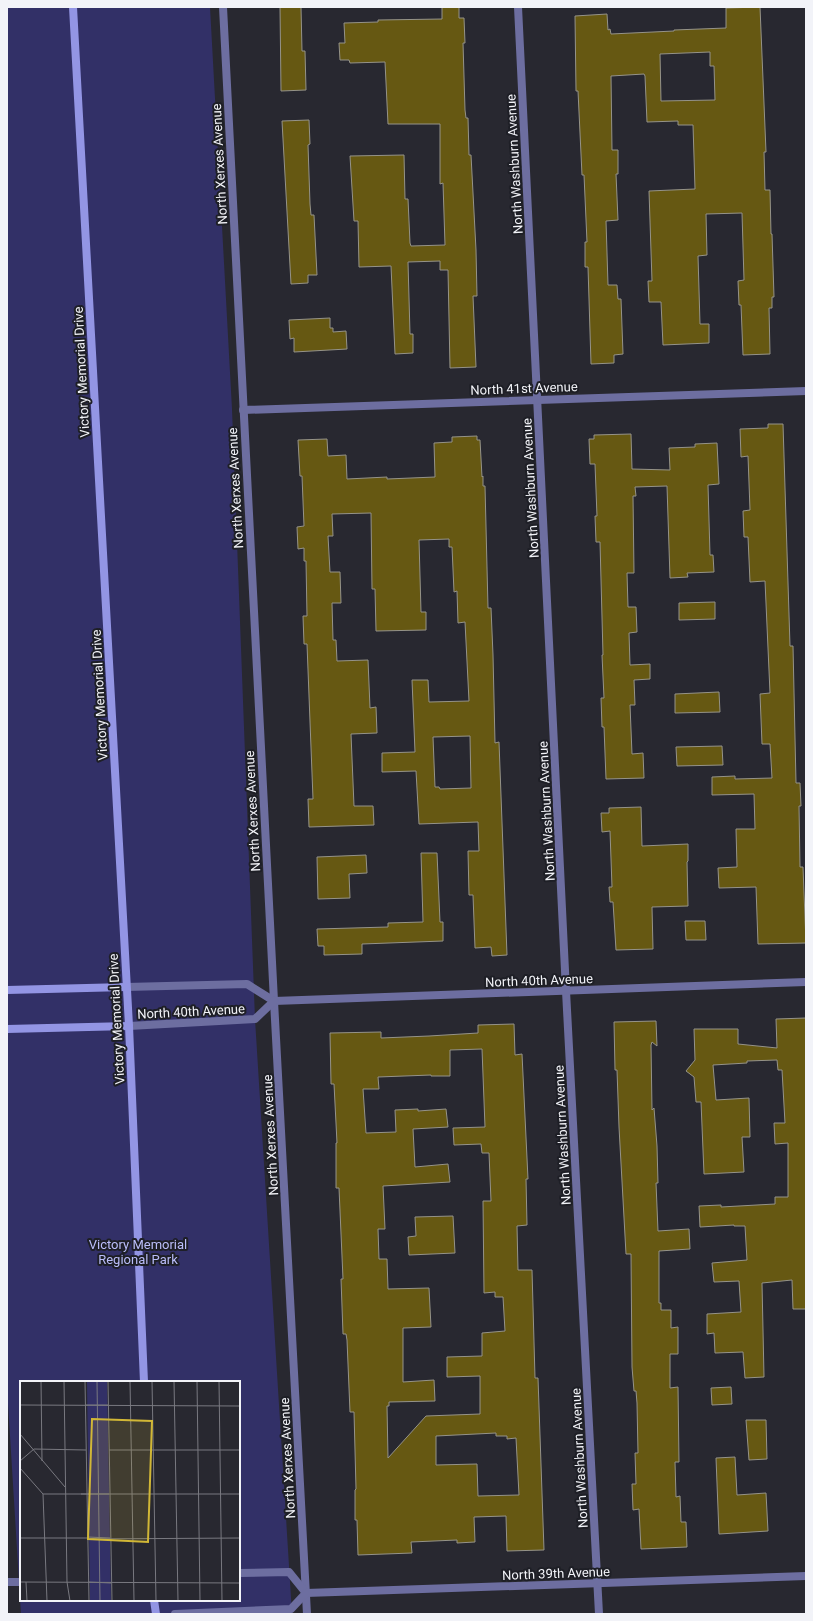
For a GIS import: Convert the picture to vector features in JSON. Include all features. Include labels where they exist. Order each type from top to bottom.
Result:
[{"type":"street","name":"Victory Memorial Drive","points":[[73,7],[129,1026],[144,1381]]},
{"type":"street","name":"North Xerxes Avenue","points":[[223,7],[307,1614]]},
{"type":"street","name":"North Washburn Avenue","points":[[518,7],[566,991],[599,1614]]},
{"type":"street","name":"North 41st Avenue","points":[[243,410],[806,391]]},
{"type":"street","name":"North 40th Avenue","points":[[7,990],[247,984],[274,1001],[806,982]]},
{"type":"street","name":"North 40th Avenue","points":[[7,1029],[129,1026],[255,1019],[274,1001]]},
{"type":"street","points":[[175,1614],[291,1609],[306,1594],[289,1572],[240,1573]]},
{"type":"street","name":"North 39th Avenue","points":[[306,1594],[806,1576]]},
{"type":"street","points":[[7,1582],[20,1582]]},
{"type":"street","points":[[154,1601],[156,1614]]},
{"type":"green space","name":"Victory Memorial Regional Park","points":[[7,7],[210,7],[232,409],[255,1019],[292,1614],[21,1614],[20,1601],[240,1601],[240,1381],[20,1381],[20,1598],[7,1387]]},
{"type":"building","points":[[280,7],[301,7],[302,51],[305,51],[306,90],[281,91]]},
{"type":"building","points":[[442,7],[459,7],[459,18],[464,18],[465,43],[463,43],[465,110],[466,118],[468,118],[469,155],[471,155],[476,250],[477,296],[473,296],[476,367],[450,368],[448,270],[440,270],[440,261],[408,262],[410,334],[413,334],[413,353],[395,354],[391,266],[359,267],[358,221],[354,221],[350,156],[404,155],[405,199],[408,199],[411,246],[445,245],[443,183],[440,184],[440,124],[388,124],[385,62],[350,63],[349,60],[340,60],[339,43],[345,43],[344,23],[378,22],[378,20],[442,19]]},
{"type":"building","points":[[760,7],[766,152],[764,152],[765,190],[770,190],[774,297],[772,297],[772,308],[769,308],[770,354],[743,355],[741,305],[739,305],[738,281],[744,280],[742,213],[706,214],[707,255],[698,256],[700,324],[709,324],[709,343],[663,345],[661,302],[649,302],[648,281],[652,281],[649,191],[695,189],[693,125],[678,125],[678,121],[647,122],[644,74],[611,76],[612,150],[618,150],[618,174],[616,174],[618,220],[606,221],[608,285],[617,285],[618,299],[621,299],[623,354],[614,355],[614,363],[591,364],[588,267],[585,267],[585,242],[587,242],[584,175],[582,175],[578,91],[576,91],[575,16],[607,14],[608,30],[610,29],[611,34],[674,31],[726,28],[726,8]],"holes":[[[710,52],[710,66],[714,66],[715,100],[661,101],[660,54]]]},
{"type":"building","points":[[309,120],[310,144],[308,145],[310,204],[311,215],[314,215],[317,275],[308,275],[308,283],[291,284],[282,121]]},
{"type":"building","points":[[330,318],[330,328],[333,328],[333,332],[346,331],[347,349],[294,352],[294,338],[290,339],[289,320]]},
{"type":"building","points":[[768,424],[783,424],[790,646],[793,646],[796,783],[800,783],[800,867],[803,867],[806,943],[758,944],[756,887],[719,888],[718,868],[737,867],[736,829],[755,829],[754,794],[712,795],[712,777],[735,776],[735,779],[772,778],[770,744],[762,744],[760,694],[770,693],[765,581],[750,582],[748,537],[744,537],[743,511],[750,510],[748,456],[741,457],[740,429],[768,428]]},
{"type":"building","points":[[631,434],[632,469],[670,470],[669,448],[695,447],[695,444],[717,443],[719,484],[708,485],[710,555],[713,555],[714,572],[687,573],[688,577],[670,578],[667,486],[635,487],[636,496],[633,496],[634,573],[627,573],[628,607],[636,607],[637,632],[629,633],[630,665],[650,664],[650,679],[634,680],[635,705],[630,705],[632,754],[643,753],[644,778],[606,779],[604,727],[602,727],[601,698],[604,698],[600,542],[596,542],[595,516],[597,516],[595,464],[590,464],[589,439],[594,439],[594,435]]},
{"type":"building","points":[[477,436],[477,440],[480,440],[482,477],[483,476],[483,486],[485,486],[488,608],[491,608],[495,743],[499,742],[507,955],[492,956],[491,947],[475,948],[473,895],[469,895],[468,851],[479,851],[478,822],[419,824],[416,771],[382,772],[382,753],[415,752],[412,680],[428,680],[429,702],[469,701],[465,622],[458,623],[457,591],[454,592],[452,547],[449,547],[449,539],[419,540],[421,612],[426,612],[426,630],[376,631],[375,589],[372,589],[371,513],[332,514],[333,536],[328,536],[330,572],[340,572],[341,603],[332,603],[333,640],[336,640],[337,661],[368,660],[370,708],[376,707],[377,733],[351,734],[354,806],[373,806],[374,825],[309,827],[308,799],[313,799],[307,644],[304,644],[303,616],[307,616],[306,561],[304,561],[304,548],[298,549],[297,527],[304,526],[302,476],[300,476],[298,440],[327,439],[328,456],[346,455],[347,479],[387,477],[387,479],[435,477],[434,443],[452,442],[452,437]],"holes":[[[470,736],[471,788],[440,789],[439,787],[435,787],[433,737]]]},
{"type":"building","points":[[715,602],[715,619],[679,620],[679,603]]},
{"type":"building","points":[[719,692],[720,712],[675,713],[675,694]]},
{"type":"building","points":[[722,746],[723,765],[677,766],[676,747]]},
{"type":"building","points":[[641,807],[642,846],[688,844],[688,906],[652,907],[653,949],[616,950],[613,902],[610,902],[609,887],[612,887],[610,831],[602,832],[601,813],[609,813],[609,808]]},
{"type":"building","points":[[421,853],[437,853],[440,922],[443,922],[443,941],[362,944],[362,954],[324,955],[324,946],[318,946],[317,929],[388,927],[388,923],[423,922]]},
{"type":"building","points":[[366,855],[367,873],[349,874],[350,898],[318,899],[317,857]]},
{"type":"building","points":[[685,921],[705,921],[706,940],[686,940]]},
{"type":"building","points":[[806,1018],[806,1309],[793,1309],[792,1280],[762,1283],[764,1377],[745,1378],[743,1352],[715,1353],[714,1333],[707,1334],[707,1314],[741,1312],[739,1281],[714,1282],[712,1263],[747,1260],[745,1226],[734,1225],[700,1227],[699,1206],[721,1205],[721,1207],[775,1204],[775,1197],[788,1197],[788,1143],[775,1144],[774,1123],[785,1123],[782,1070],[778,1070],[777,1060],[747,1061],[747,1063],[713,1065],[716,1100],[749,1098],[750,1137],[742,1137],[744,1172],[704,1174],[701,1102],[696,1102],[694,1077],[686,1071],[695,1060],[694,1029],[738,1029],[738,1044],[777,1048],[776,1019]]},
{"type":"building","points":[[656,1021],[657,1046],[652,1042],[651,1045],[652,1110],[654,1108],[657,1146],[658,1183],[656,1183],[658,1231],[689,1229],[690,1249],[659,1251],[659,1303],[661,1303],[661,1310],[671,1310],[671,1328],[678,1327],[678,1354],[670,1354],[670,1388],[678,1387],[679,1462],[675,1462],[676,1497],[680,1496],[681,1522],[686,1522],[687,1547],[641,1549],[639,1509],[633,1510],[632,1484],[636,1484],[635,1453],[638,1453],[637,1403],[636,1391],[634,1391],[632,1367],[631,1254],[626,1254],[617,1070],[615,1070],[614,1022]]},
{"type":"building","points":[[514,1024],[515,1055],[522,1054],[528,1179],[526,1179],[527,1225],[517,1226],[518,1270],[532,1270],[535,1378],[538,1378],[544,1550],[507,1551],[506,1516],[474,1517],[475,1542],[457,1543],[457,1540],[411,1542],[412,1553],[358,1555],[357,1520],[355,1520],[356,1489],[354,1412],[350,1412],[347,1340],[346,1334],[343,1334],[341,1279],[343,1279],[339,1188],[336,1188],[337,1143],[334,1084],[331,1084],[330,1033],[381,1032],[381,1038],[429,1036],[478,1033],[478,1025]],"holes":[[[482,1049],[485,1127],[453,1128],[454,1145],[481,1144],[482,1153],[489,1153],[491,1201],[483,1201],[484,1293],[495,1292],[495,1297],[503,1297],[505,1331],[482,1333],[482,1356],[447,1357],[447,1377],[480,1376],[480,1414],[426,1416],[388,1458],[387,1406],[389,1406],[389,1402],[435,1401],[434,1380],[403,1382],[403,1328],[431,1327],[429,1288],[388,1289],[387,1259],[379,1259],[378,1229],[385,1229],[383,1186],[450,1182],[448,1164],[415,1167],[413,1129],[448,1127],[446,1109],[418,1111],[418,1109],[395,1110],[396,1132],[366,1133],[363,1089],[379,1089],[378,1077],[431,1075],[450,1076],[450,1050]],[[496,1433],[496,1436],[507,1436],[507,1439],[516,1438],[519,1495],[478,1496],[477,1464],[436,1465],[436,1436]]]},
{"type":"building","points":[[453,1216],[455,1253],[409,1255],[408,1237],[416,1236],[415,1217]]},
{"type":"building","points":[[731,1387],[732,1404],[712,1405],[711,1388]]},
{"type":"building","points":[[746,1420],[766,1420],[767,1459],[749,1460]]},
{"type":"building","points":[[735,1457],[737,1495],[766,1493],[768,1531],[719,1534],[716,1458]]}]
